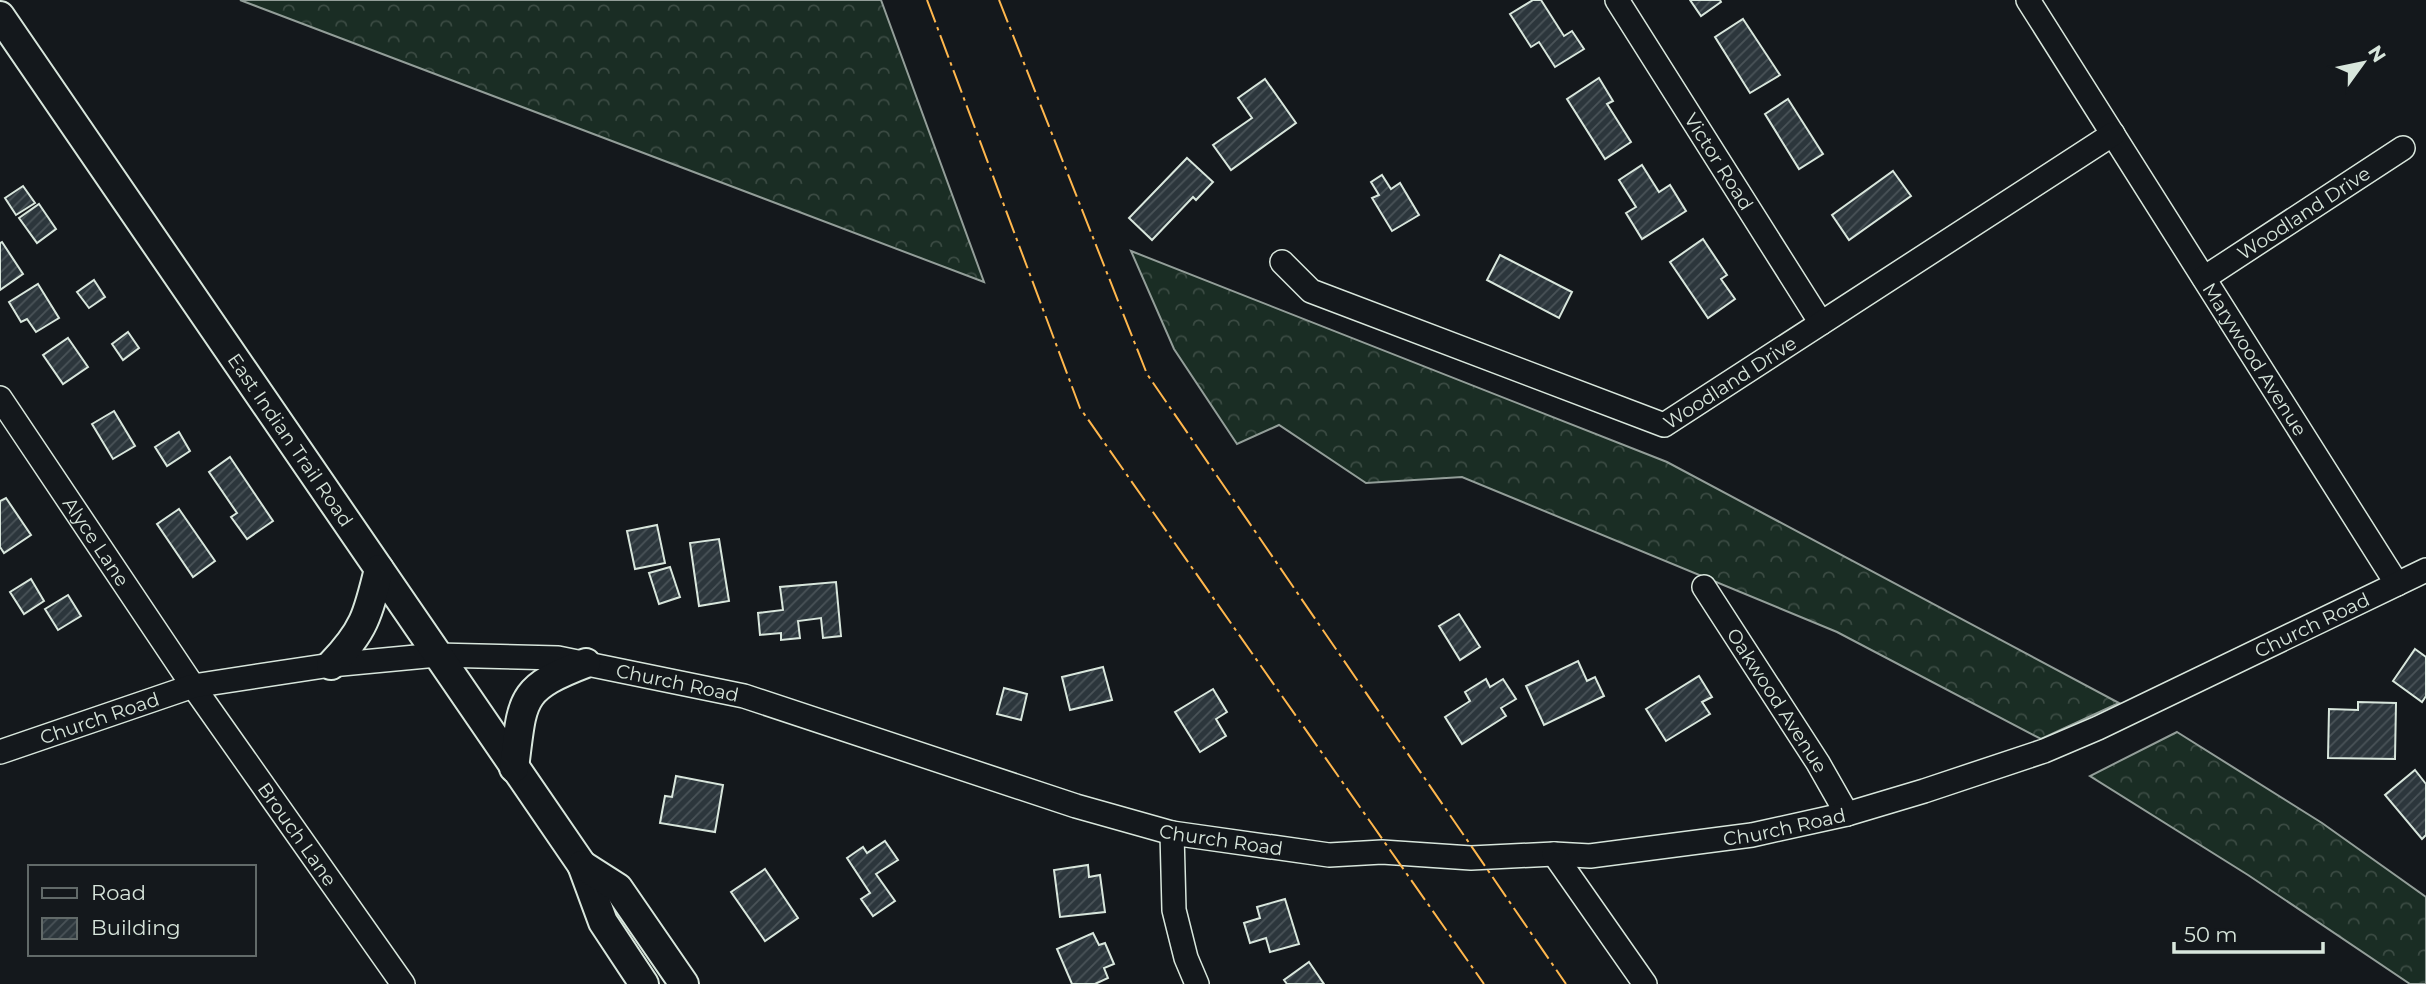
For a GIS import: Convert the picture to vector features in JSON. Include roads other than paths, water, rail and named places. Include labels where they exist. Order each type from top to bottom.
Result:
[{"type":"main road","name":"East Indian Trail Road","points":[[0,16],[582,865],[603,922],[644,984]]},
{"type":"main road","points":[[331,665],[356,639],[364,623],[379,569]]},
{"type":"main road","points":[[514,768],[522,707],[532,689],[548,677],[586,663]]},
{"type":"main road","name":"East Indian Trail Road","points":[[582,865],[618,888],[684,984]]},
{"type":"street","name":"Victor Road","points":[[1617,0],[1821,323]]},
{"type":"street","name":"Marywood Avenue","points":[[2028,0],[2397,584]]},
{"type":"street","name":"Woodland Drive","points":[[1282,262],[1311,291],[1664,425],[2113,134]]},
{"type":"street","name":"Woodland Drive","points":[[2204,278],[2403,148]]},
{"type":"street","name":"Alyce Lane","points":[[0,398],[193,686]]},
{"type":"street","name":"Church Road","points":[[0,752],[193,686],[331,665],[437,655],[546,657],[744,696],[1076,806],[1172,832],[1329,855],[1382,852],[1471,858],[1554,854],[1590,856],[1752,835],[1847,814],[2044,751],[2098,728],[2426,570]]},
{"type":"street","name":"Oakwood Avenue","points":[[1704,587],[1818,763],[1847,814]]},
{"type":"street","name":"Brouch Lane","points":[[193,686],[403,984]]},
{"type":"street","points":[[1172,832],[1174,910],[1186,958],[1197,984]]},
{"type":"street","points":[[1554,854],[1645,984]]}]
